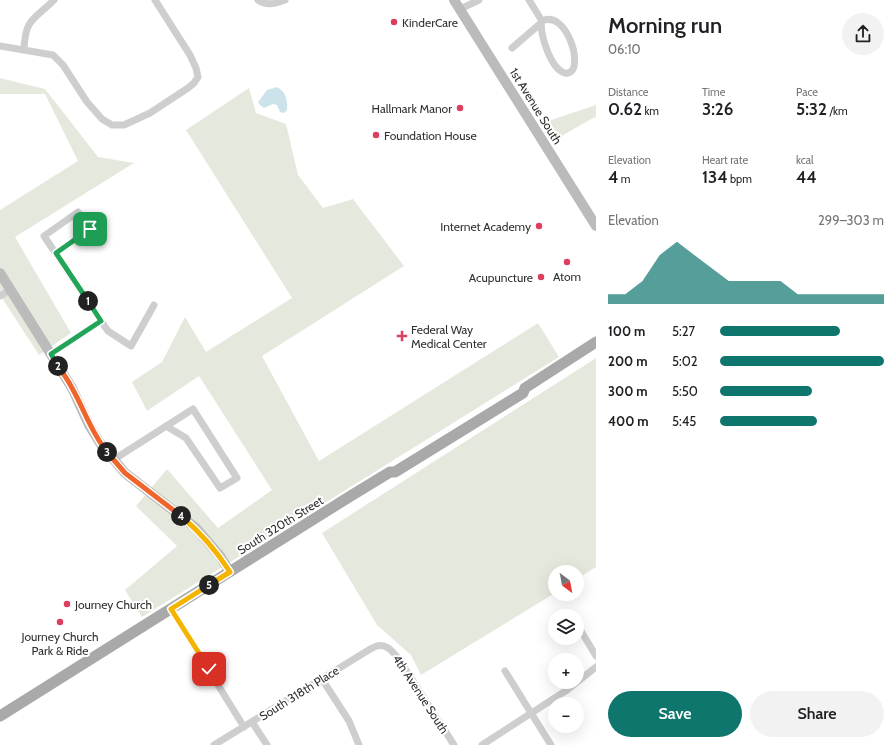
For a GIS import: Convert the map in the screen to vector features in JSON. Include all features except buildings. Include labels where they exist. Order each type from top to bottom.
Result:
[{"type":"main road","name":"South 320th Street","points":[[0,716],[390,472],[394,465],[517,387],[525,388],[596,342]]},
{"type":"street","points":[[24,50],[24,36],[29,24],[54,0]]},
{"type":"street","points":[[0,46],[52,54],[57,57],[87,102],[98,115],[106,123],[115,126],[121,125],[150,113],[192,86],[198,77],[192,58],[155,0]]},
{"type":"street","points":[[259,1],[266,4],[271,4],[285,0]]},
{"type":"street","name":"1st Avenue South","points":[[454,0],[596,226]]},
{"type":"street","points":[[460,10],[480,0]]},
{"type":"street","points":[[512,48],[541,22],[547,20],[556,22],[567,32],[571,43],[574,59],[573,69],[567,73],[562,72],[552,60],[543,40],[541,22],[529,0]]},
{"type":"street","points":[[56,253],[90,229],[78,212],[44,236],[108,331],[131,346],[154,305]]},
{"type":"street","points":[[0,273],[72,388],[89,425],[113,460],[125,473],[180,514],[196,528],[220,556],[230,572]]},
{"type":"street","points":[[0,296],[10,290]]},
{"type":"street","points":[[51,354],[101,321]]},
{"type":"street","points":[[113,460],[166,426],[193,409],[237,478],[220,488],[186,438],[166,426]]},
{"type":"street","points":[[171,609],[244,726]]},
{"type":"street","points":[[584,636],[596,656]]},
{"type":"street","name":"South 318th Place","points":[[214,745],[374,647],[385,646]]},
{"type":"street","name":"4th Avenue South","points":[[385,646],[392,651],[400,661],[454,745]]},
{"type":"street","points":[[482,745],[568,690],[596,667]]},
{"type":"street","points":[[505,671],[551,745]]},
{"type":"street","points":[[322,679],[349,721],[359,745]]},
{"type":"street","points":[[252,722],[267,745]]},
{"type":"shaded area","points":[[0,78],[45,89],[98,157],[134,163],[15,237],[71,333],[39,355],[0,295],[0,210],[78,161],[45,94],[0,94]]},
{"type":"shaded area","points":[[249,88],[256,113],[286,124],[298,175],[323,208],[353,199],[404,266],[262,356],[319,461],[538,323],[559,357],[142,617],[125,590],[177,546],[136,506],[167,469],[218,528],[272,490],[199,376],[147,411],[132,382],[162,362],[185,317],[206,352],[292,298],[186,130]]},
{"type":"shaded area","points":[[596,105],[596,117],[553,141],[542,123]]},
{"type":"shaded area","points":[[596,358],[596,567],[584,575],[584,565],[548,565],[548,597],[421,675],[411,655],[377,625],[322,533]]},
{"type":"water","points":[[277,87],[282,91],[287,100],[287,110],[284,113],[280,112],[277,105],[273,104],[264,108],[258,102],[267,90]]},
{"type":"place","name":"KinderCare","points":[[394,22]]},
{"type":"place","name":"Hallmark Manor","points":[[460,108]]},
{"type":"place","name":"Foundation House","points":[[376,135]]},
{"type":"place","name":"Internet Academy","points":[[539,226]]},
{"type":"place","name":"Atom","points":[[567,262]]},
{"type":"place","name":"Acupuncture","points":[[541,277]]},
{"type":"place","name":"Federal Way Medical Center","points":[[402,336]]},
{"type":"place","name":"Journey Church","points":[[67,604]]},
{"type":"place","name":"Journey Church Park & Ride","points":[[60,622]]},
{"type":"route","points":[[90,229],[56,253],[101,321],[51,354],[72,388],[89,425],[113,460],[125,473],[180,514],[196,528],[220,556],[230,572],[171,609],[209,669]]}]
